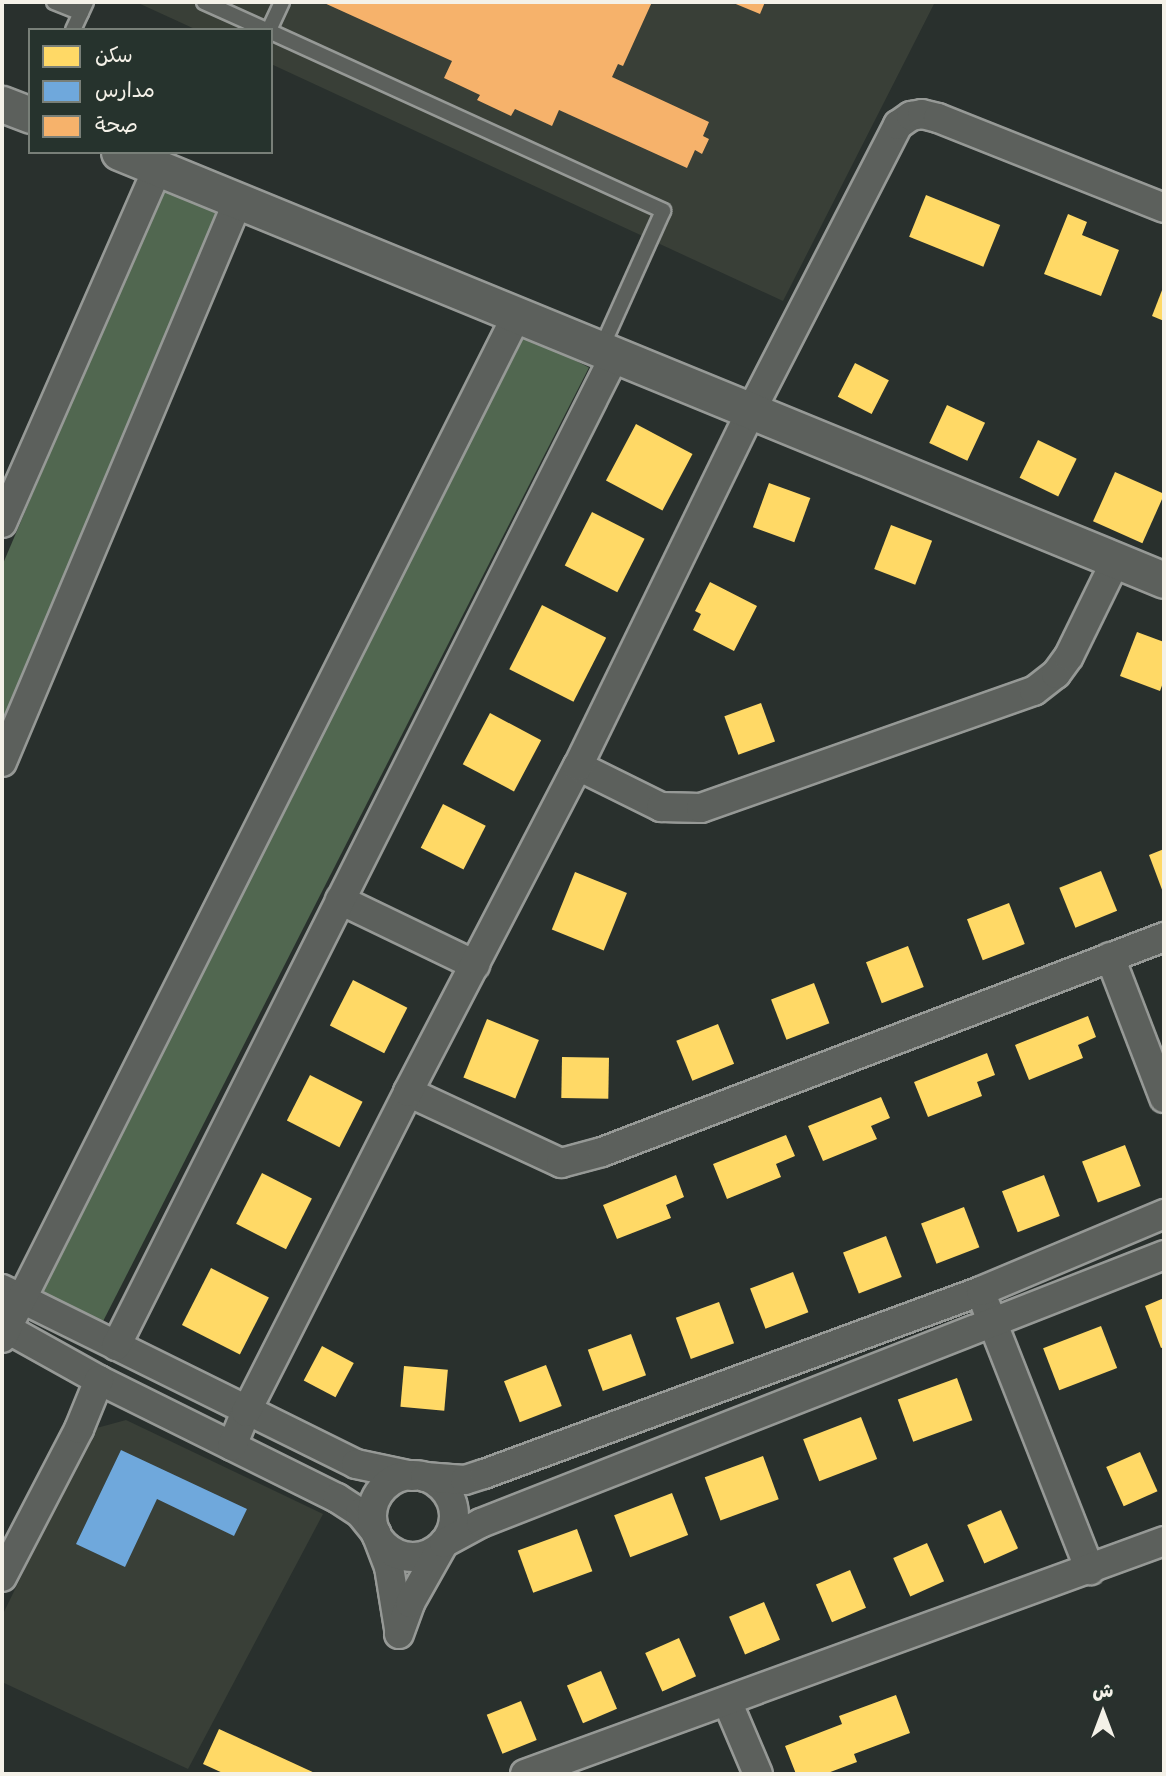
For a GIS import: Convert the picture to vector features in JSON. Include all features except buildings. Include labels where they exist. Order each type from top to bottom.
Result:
[{"type":"street","points":[[2,104],[28,115]]},
{"type":"street","points":[[232,1446],[246,1412],[408,1092],[578,766],[751,411],[898,125],[911,116],[922,114],[938,118],[1164,208]]},
{"type":"street","points":[[125,154],[1164,580]]},
{"type":"street","points":[[2,523],[158,168]]},
{"type":"street","points":[[2,762],[238,201]]},
{"type":"street","points":[[517,315],[12,1294],[3,1331],[337,1498],[360,1513],[391,1551],[413,1557],[435,1551],[444,1543],[504,1513],[1164,1255]]},
{"type":"street","points":[[116,1346],[340,900],[608,352]]},
{"type":"street","points":[[578,766],[662,807],[701,808],[1034,691],[1056,674],[1069,656],[1116,560]]},
{"type":"street","points":[[340,900],[475,965]]},
{"type":"street","points":[[408,1092],[561,1163],[602,1153],[1164,937]]},
{"type":"street","points":[[1110,957],[1164,1098]]},
{"type":"street","points":[[12,1294],[246,1412],[356,1464],[419,1476],[465,1480],[981,1291],[1164,1214]]},
{"type":"street","points":[[981,1291],[1090,1570]]},
{"type":"street","points":[[2,1577],[79,1429],[99,1380]]},
{"type":"street","points":[[419,1476],[435,1482],[450,1499],[453,1522],[410,1603],[399,1634],[389,1567],[376,1533],[372,1511],[376,1499],[391,1482],[419,1476]]},
{"type":"street","points":[[525,1774],[1164,1541]]},
{"type":"street","points":[[727,1701],[758,1774]]},
{"type":"lane","points":[[54,2],[84,8],[74,28]]},
{"type":"lane","points":[[204,2],[262,28]]},
{"type":"lane","points":[[270,28],[282,2]]},
{"type":"lane","points":[[273,33],[663,211],[608,352]]},
{"type":"shaded area","points":[[136,2],[935,2],[783,301],[273,65],[273,28],[193,28]]},
{"type":"shaded area","points":[[126,1420],[323,1514],[188,1769],[2,1682],[2,1616],[93,1429]]},
{"type":"green space","points":[[162,190],[218,213],[2,721],[2,566]]},
{"type":"green space","points":[[523,334],[589,368],[101,1325],[35,1292]]}]
